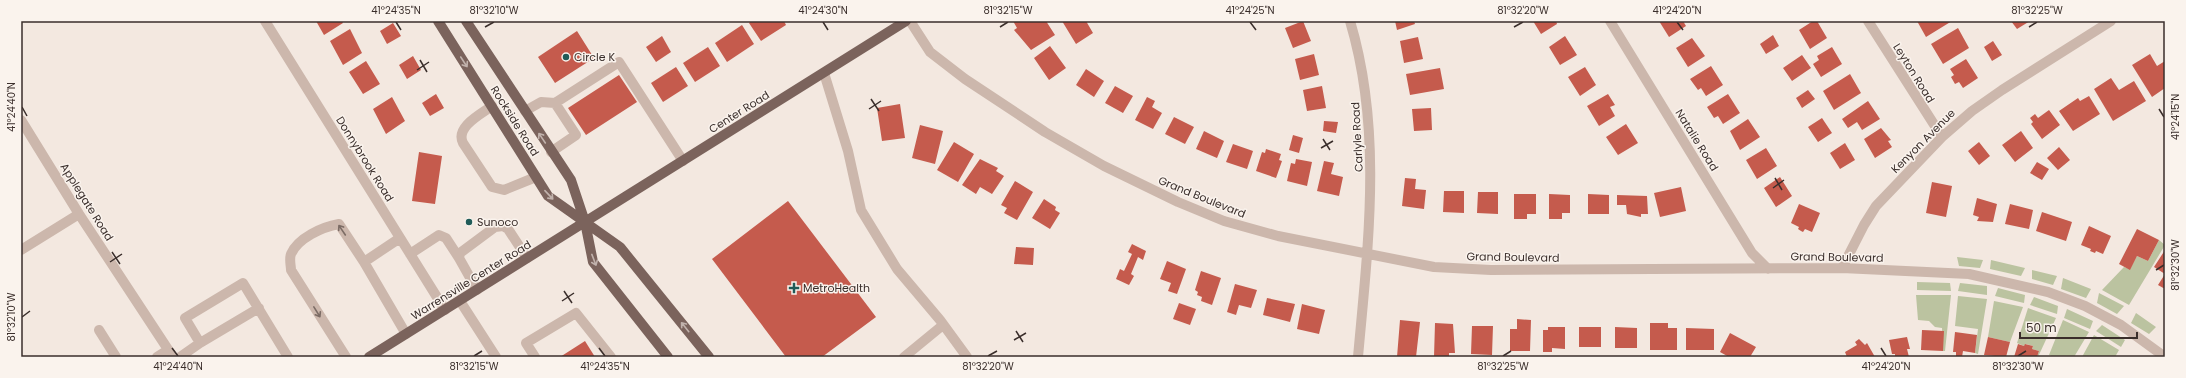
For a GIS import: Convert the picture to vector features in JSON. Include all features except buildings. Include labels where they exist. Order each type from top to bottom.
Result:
[{"type":"main road","name":"Rockside Road","points":[[438,21],[548,196],[620,247],[709,357]]},
{"type":"main road","name":"Rockside Road","points":[[466,21],[524,112],[571,180],[585,222],[593,262],[668,357]]},
{"type":"main road","name":"Center Road","points":[[585,222],[824,74],[906,21]]},
{"type":"main road","name":"Warrensville Center Road","points":[[376,355],[406,334],[585,222]]},
{"type":"street","name":"Donnybrook Road","points":[[265,21],[445,310]]},
{"type":"street","name":"Grand Boulevard","points":[[910,21],[930,52],[960,75],[1045,132],[1104,166],[1178,202],[1224,221],[1278,236],[1434,268],[1842,268],[1969,274],[2048,292],[2085,306],[2120,325],[2165,357]]},
{"type":"street","name":"Carlyle Road","points":[[1350,21],[1364,80],[1372,162],[1368,254],[1358,357]]},
{"type":"street","name":"Natalie Road","points":[[1610,21],[1752,253],[1768,269]]},
{"type":"street","name":"Leyton Road","points":[[1868,21],[1942,137]]},
{"type":"street","name":"Kenyon Avenue","points":[[1842,268],[1864,225],[1876,206],[1942,137],[1972,111],[1996,94],[2111,21]]},
{"type":"street","points":[[524,112],[541,102],[555,103],[619,62],[683,161]]},
{"type":"street","points":[[824,74],[848,151],[861,210],[897,269],[967,357]]},
{"type":"street","points":[[551,152],[576,136],[555,103]]},
{"type":"street","points":[[492,106],[463,129],[461,139],[463,144],[492,187],[504,190],[536,177]]},
{"type":"street","name":"Applegate Road","points":[[21,120],[79,214],[170,353]]},
{"type":"street","points":[[21,250],[79,214]]},
{"type":"street","points":[[346,357],[291,270],[290,256],[299,243],[327,226],[339,224],[364,262],[406,334]]},
{"type":"street","points":[[459,258],[460,253],[471,244],[495,227],[503,226],[510,231],[527,258]]},
{"type":"street","points":[[410,254],[439,235],[446,238],[477,290]]},
{"type":"street","points":[[364,262],[400,238]]},
{"type":"street","points":[[200,343],[185,318],[243,283],[288,357]]},
{"type":"street","points":[[460,301],[496,357]]},
{"type":"street","points":[[180,357],[200,343],[259,308]]},
{"type":"street","points":[[535,357],[526,343],[576,313],[611,357]]},
{"type":"street","points":[[904,357],[943,325]]},
{"type":"street","points":[[98,330],[116,357]]},
{"type":"street","points":[[157,357],[170,353]]},
{"type":"green space","points":[[2159,240],[2165,245],[2129,305],[2102,290],[2124,267],[2130,269],[2137,256],[2148,261]]},
{"type":"green space","points":[[1957,257],[1983,260],[1980,268],[1959,266]]},
{"type":"green space","points":[[1991,260],[2025,268],[2021,276],[1990,269]]},
{"type":"green space","points":[[2032,270],[2057,276],[2053,285],[2032,279]]},
{"type":"green space","points":[[2063,278],[2091,289],[2086,298],[2061,289]]},
{"type":"green space","points":[[1917,282],[1950,283],[1951,291],[1917,290]]},
{"type":"green space","points":[[1960,283],[1987,286],[1987,295],[1958,291]]},
{"type":"green space","points":[[1998,288],[2025,295],[2024,303],[1995,296]]},
{"type":"green space","points":[[2099,293],[2124,306],[2117,314],[2097,303]]},
{"type":"green space","points":[[1916,295],[1951,295],[1945,351],[1943,351],[1942,328],[1935,327],[1929,321],[1918,320]]},
{"type":"green space","points":[[1958,296],[1987,299],[1978,354],[1975,353],[1978,329],[1955,326]]},
{"type":"green space","points":[[2034,297],[2058,306],[2057,314],[2030,305]]},
{"type":"green space","points":[[1994,301],[2023,307],[2010,342],[1988,337]]},
{"type":"green space","points":[[2028,308],[2056,318],[2038,357],[2039,351],[2032,349],[2033,346],[2026,344],[2024,346],[2017,343]]},
{"type":"green space","points":[[2067,309],[2093,321],[2090,329],[2064,318]]},
{"type":"green space","points":[[2136,313],[2156,327],[2149,334],[2131,323]]},
{"type":"green space","points":[[2063,320],[2089,332],[2074,357],[2054,357],[2049,355]]},
{"type":"green space","points":[[2102,325],[2125,340],[2121,347],[2096,331]]},
{"type":"green space","points":[[2094,335],[2119,350],[2115,357],[2082,357]]},
{"type":"place","name":"Circle K","points":[[566,57]]},
{"type":"place","name":"Sunoco","points":[[469,222]]},
{"type":"place","name":"MetroHealth","points":[[794,288]]}]
